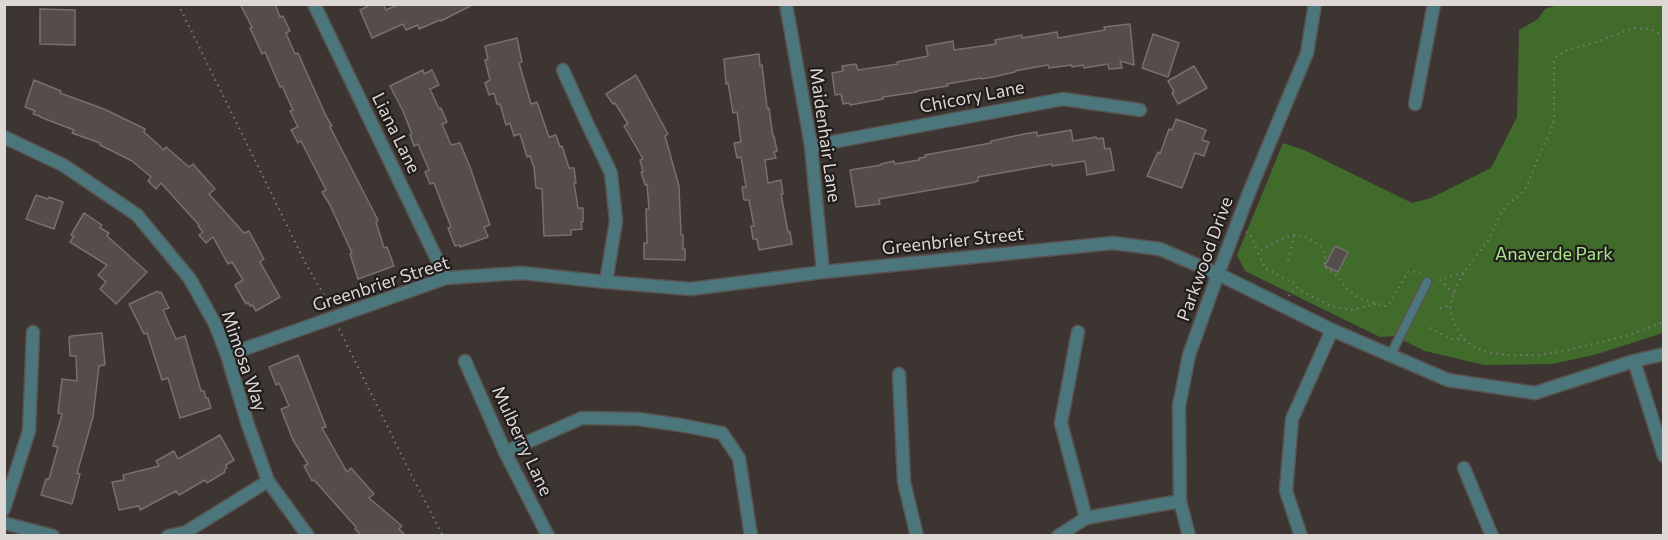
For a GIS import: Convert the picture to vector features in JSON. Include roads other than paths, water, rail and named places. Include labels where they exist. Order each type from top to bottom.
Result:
[{"type":"street","name":"Liana Lane","points":[[314,4],[446,278]]},
{"type":"street","name":"Maidenhair Lane","points":[[786,4],[812,146],[823,272]]},
{"type":"street","name":"Parkwood Drive","points":[[1189,536],[1180,501],[1179,406],[1189,355],[1218,274],[1307,53],[1315,4]]},
{"type":"street","points":[[1415,105],[1434,4]]},
{"type":"street","points":[[563,70],[611,173],[616,221],[606,282]]},
{"type":"street","name":"Chicory Lane","points":[[812,146],[1063,99],[1140,110]]},
{"type":"street","name":"Mimosa Way","points":[[4,137],[63,165],[137,215],[190,279],[215,324],[227,355],[268,481],[308,536]]},
{"type":"street","name":"Greenbrier Street","points":[[227,355],[446,278],[522,273],[691,289],[823,272],[1113,243],[1160,249],[1218,274],[1332,330],[1448,380],[1535,393],[1634,361],[1664,354]]},
{"type":"street","points":[[1301,536],[1286,491],[1292,419],[1332,330]]},
{"type":"street","points":[[4,509],[29,431],[33,332]]},
{"type":"street","points":[[1078,332],[1061,423],[1086,518]]},
{"type":"street","name":"Mulberry Lane","points":[[465,361],[505,452],[548,536]]},
{"type":"street","points":[[1634,361],[1664,456]]},
{"type":"street","points":[[899,374],[904,482],[917,536]]},
{"type":"street","points":[[505,452],[582,418],[638,419],[680,424],[722,433],[739,458],[751,536]]},
{"type":"street","points":[[1464,468],[1492,536]]},
{"type":"street","points":[[168,536],[186,532],[268,481]]},
{"type":"street","points":[[1058,536],[1086,518],[1180,501]]},
{"type":"street","points":[[4,523],[53,536]]},
{"type":"lane","points":[[1390,356],[1425,278]]},
{"type":"park label","name":"Anaverde Park","points":[[1554,254]]}]
